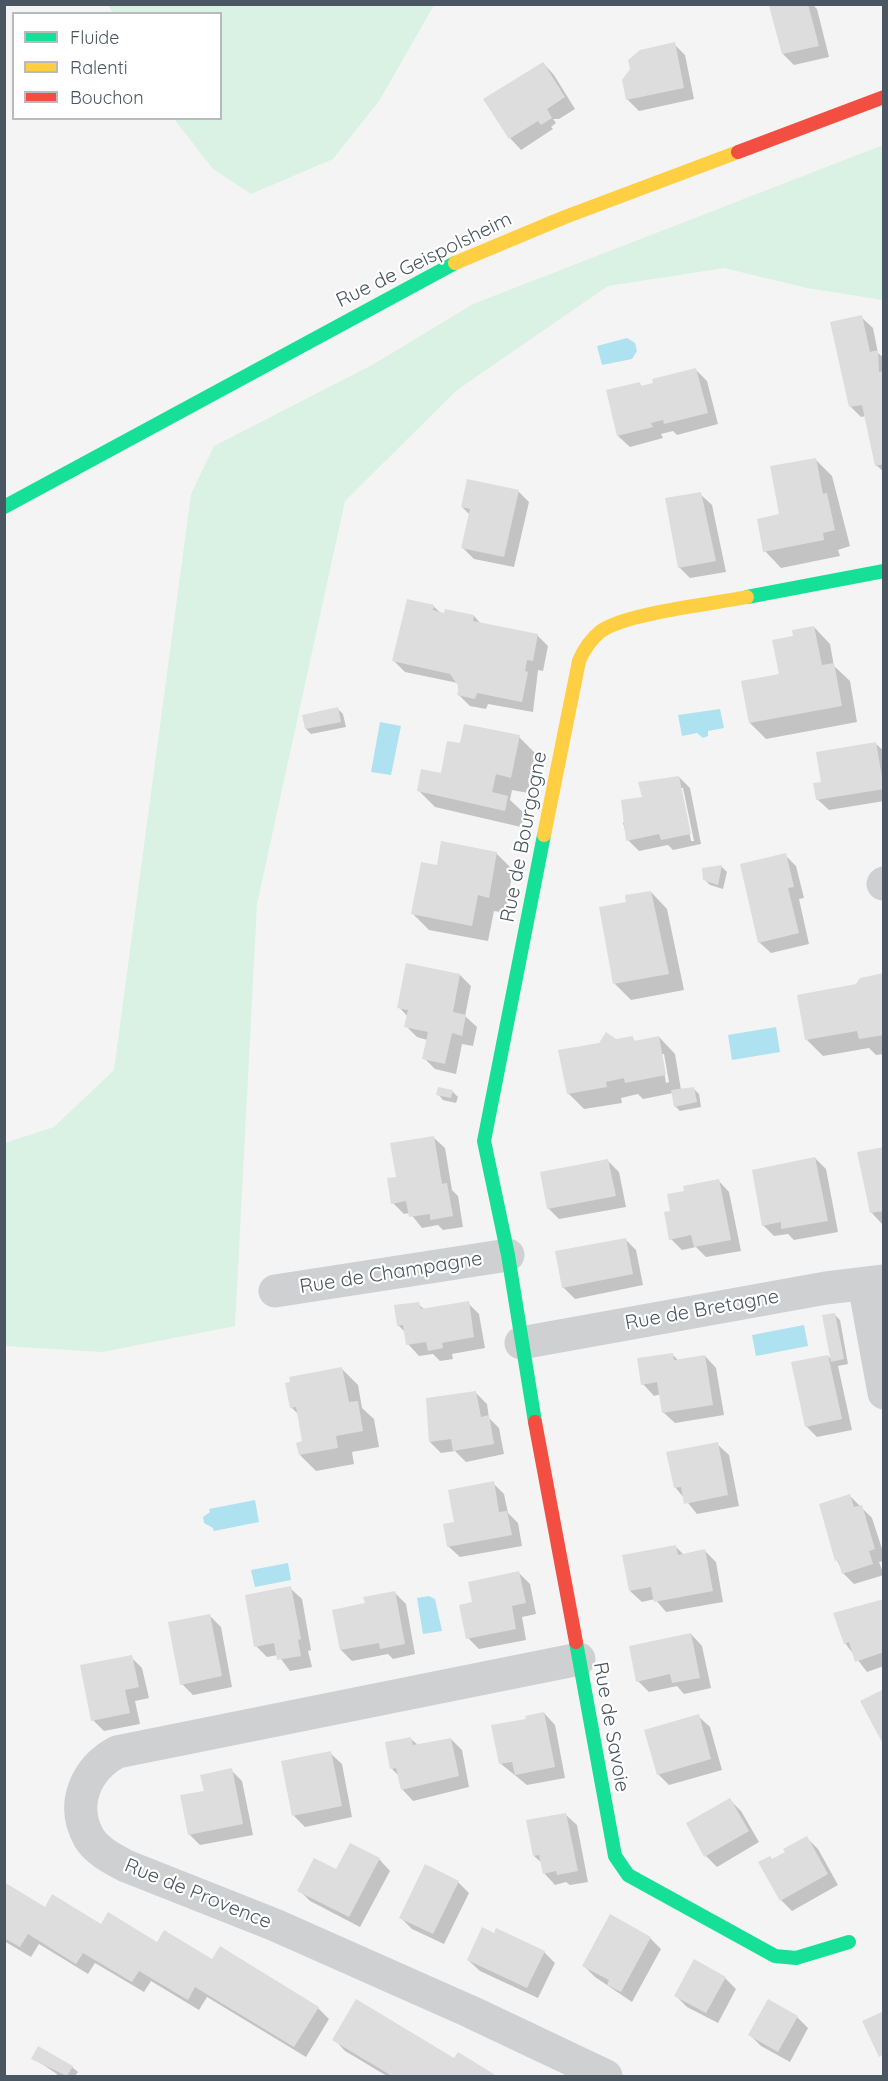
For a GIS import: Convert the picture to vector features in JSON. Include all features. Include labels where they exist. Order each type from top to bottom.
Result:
[{"type":"street","name":"Rue de Geispolsheim","points":[[4,507],[447,267],[565,217],[884,97]]},
{"type":"street","name":"Rue de Bourgogne","points":[[521,1343],[508,1255],[484,1141],[584,649],[601,630],[624,621],[884,571]]},
{"type":"street","name":"Rue de Champagne","points":[[275,1291],[508,1255]]},
{"type":"street","name":"Rue de Bretagne","points":[[521,1343],[826,1288],[874,1282]]},
{"type":"street","points":[[874,1282],[884,1393]]},
{"type":"street","name":"Rue de Savoie","points":[[521,1343],[615,1856],[628,1875],[775,1956],[796,1958],[849,1942]]},
{"type":"street","name":"Rue de Provence","points":[[579,1659],[117,1752],[101,1760],[90,1773],[82,1789],[81,1818],[90,1839],[106,1854],[126,1866],[275,1925],[471,2012],[606,2076]]},
{"type":"green space","points":[[108,5],[434,5],[379,101],[333,159],[251,194],[213,169],[175,120],[222,120],[222,12],[112,12]]},
{"type":"green space","points":[[883,145],[883,300],[807,288],[724,268],[608,286],[457,390],[345,501],[257,904],[235,1326],[102,1352],[5,1346],[5,1143],[54,1127],[114,1070],[191,494],[214,446],[374,364],[473,304]]},
{"type":"water","points":[[627,338],[635,343],[637,351],[632,359],[602,365],[597,346]]},
{"type":"water","points":[[720,709],[724,728],[708,731],[708,736],[703,738],[697,733],[682,736],[678,715]]},
{"type":"water","points":[[380,722],[401,726],[391,775],[371,772]]},
{"type":"water","points":[[776,1027],[780,1052],[732,1060],[728,1035]]},
{"type":"water","points":[[804,1325],[808,1346],[756,1356],[752,1335]]},
{"type":"water","points":[[255,1500],[259,1522],[214,1531],[204,1523],[203,1517],[210,1512],[209,1509]]},
{"type":"water","points":[[288,1563],[291,1580],[255,1587],[251,1570]]},
{"type":"water","points":[[429,1596],[435,1599],[442,1631],[423,1634],[417,1598]]},
{"type":"building","points":[[808,4],[819,46],[782,54],[769,6]]},
{"type":"building","points":[[675,42],[684,88],[626,100],[622,80],[630,69],[628,60],[640,50]]},
{"type":"building","points":[[543,62],[565,97],[547,109],[552,118],[541,125],[538,121],[509,139],[483,99]]},
{"type":"building","points":[[862,315],[870,352],[878,350],[879,372],[884,371],[884,464],[875,466],[862,405],[849,407],[830,322]]},
{"type":"building","points":[[696,368],[708,413],[664,424],[663,420],[651,423],[653,427],[617,436],[606,390],[640,382],[641,386],[653,383],[652,379]]},
{"type":"building","points":[[816,458],[823,494],[827,493],[835,530],[823,533],[824,540],[763,552],[757,519],[779,514],[770,466]]},
{"type":"building","points":[[467,479],[519,490],[504,557],[461,548],[470,509],[461,507]]},
{"type":"building","points":[[701,492],[716,561],[678,568],[665,498]]},
{"type":"building","points":[[407,599],[434,605],[433,610],[444,613],[445,609],[474,615],[473,621],[538,634],[533,661],[527,660],[525,671],[528,672],[522,702],[477,693],[475,699],[457,695],[459,687],[450,674],[392,661]]},
{"type":"building","points":[[814,626],[822,665],[834,663],[842,706],[749,723],[741,681],[779,674],[772,640],[793,636],[792,630]]},
{"type":"building","points":[[338,707],[341,722],[305,729],[302,715]]},
{"type":"building","points":[[464,724],[520,735],[511,778],[496,774],[492,792],[508,796],[505,811],[417,791],[421,769],[441,773],[447,741],[460,743]]},
{"type":"building","points":[[876,742],[884,789],[816,800],[813,783],[821,782],[816,752]]},
{"type":"building","points":[[679,776],[691,834],[661,840],[659,834],[626,841],[621,800],[642,797],[638,782]]},
{"type":"building","points":[[441,841],[497,852],[489,898],[478,895],[472,926],[411,914],[421,862],[437,865]]},
{"type":"building","points":[[786,853],[794,887],[788,888],[799,933],[758,943],[740,864]]},
{"type":"building","points":[[722,865],[718,885],[703,880],[702,868]]},
{"type":"building","points":[[651,891],[669,974],[613,984],[599,907],[626,902],[625,895]]},
{"type":"building","points":[[406,963],[460,974],[453,1012],[466,1015],[462,1036],[452,1033],[445,1064],[422,1059],[428,1032],[404,1027],[408,1010],[397,1008]]},
{"type":"building","points":[[884,973],[884,1035],[859,1039],[857,1031],[805,1040],[797,995],[856,984],[860,978]]},
{"type":"building","points":[[606,1032],[616,1039],[633,1036],[634,1041],[659,1036],[666,1075],[625,1083],[624,1078],[606,1082],[607,1087],[567,1094],[558,1050],[599,1043]]},
{"type":"building","points":[[438,1087],[453,1090],[451,1098],[436,1095]]},
{"type":"building","points":[[694,1087],[697,1102],[674,1107],[671,1090]]},
{"type":"building","points":[[434,1136],[442,1184],[447,1183],[453,1216],[430,1220],[430,1214],[409,1217],[406,1201],[391,1204],[387,1178],[396,1177],[390,1143]]},
{"type":"building","points":[[884,1147],[884,1211],[870,1213],[857,1152]]},
{"type":"building","points":[[815,1157],[828,1221],[781,1229],[781,1222],[762,1226],[752,1170]]},
{"type":"building","points":[[608,1159],[616,1196],[547,1209],[540,1172]]},
{"type":"building","points":[[719,1179],[731,1240],[694,1247],[691,1235],[669,1240],[664,1212],[670,1211],[667,1194],[684,1191],[683,1186]]},
{"type":"building","points":[[626,1238],[633,1274],[562,1288],[555,1251]]},
{"type":"building","points":[[469,1301],[474,1337],[442,1343],[443,1348],[428,1351],[426,1342],[406,1345],[403,1325],[397,1326],[394,1305],[419,1302],[421,1309]]},
{"type":"building","points":[[835,1313],[844,1359],[831,1362],[822,1315]]},
{"type":"building","points":[[673,1353],[674,1360],[705,1355],[713,1405],[662,1413],[657,1382],[641,1385],[637,1358]]},
{"type":"building","points":[[828,1355],[842,1419],[805,1427],[791,1362]]},
{"type":"building","points":[[342,1367],[349,1402],[358,1401],[363,1431],[336,1436],[338,1448],[299,1455],[296,1443],[302,1441],[296,1407],[290,1408],[285,1383],[290,1382],[289,1377]]},
{"type":"building","points":[[476,1391],[481,1417],[489,1415],[494,1444],[453,1451],[451,1439],[429,1442],[426,1398]]},
{"type":"building","points":[[718,1442],[728,1495],[684,1504],[681,1487],[674,1488],[666,1452]]},
{"type":"building","points":[[494,1481],[499,1512],[507,1511],[512,1535],[447,1547],[443,1524],[454,1522],[448,1490]]},
{"type":"building","points":[[850,1494],[854,1507],[862,1505],[875,1549],[869,1551],[873,1564],[842,1574],[838,1560],[835,1561],[819,1504]]},
{"type":"building","points":[[676,1545],[678,1555],[705,1549],[713,1591],[654,1602],[651,1587],[629,1591],[622,1555]]},
{"type":"building","points":[[519,1571],[526,1603],[512,1606],[516,1629],[466,1639],[459,1605],[472,1602],[468,1582]]},
{"type":"building","points":[[291,1586],[301,1639],[298,1640],[301,1656],[277,1660],[274,1643],[254,1647],[245,1595]]},
{"type":"building","points":[[395,1591],[405,1644],[380,1649],[379,1643],[340,1650],[332,1610],[365,1603],[363,1597]]},
{"type":"building","points":[[884,1599],[884,1652],[855,1662],[849,1642],[844,1644],[833,1613]]},
{"type":"building","points":[[210,1614],[222,1676],[180,1685],[168,1622]]},
{"type":"building","points":[[691,1633],[700,1678],[672,1683],[670,1674],[636,1682],[629,1646]]},
{"type":"building","points":[[132,1655],[139,1687],[125,1690],[130,1713],[91,1721],[80,1665]]},
{"type":"building","points":[[884,1689],[884,1746],[860,1701]]},
{"type":"building","points":[[544,1712],[555,1767],[515,1775],[512,1762],[499,1764],[491,1725],[526,1719],[525,1716]]},
{"type":"building","points":[[699,1714],[711,1759],[657,1775],[644,1730]]},
{"type":"building","points":[[411,1737],[413,1745],[451,1738],[459,1776],[401,1790],[396,1768],[390,1769],[385,1742]]},
{"type":"building","points":[[331,1751],[342,1806],[292,1816],[281,1761]]},
{"type":"building","points":[[232,1768],[243,1824],[188,1835],[180,1795],[204,1791],[200,1775]]},
{"type":"building","points":[[730,1798],[749,1831],[704,1857],[686,1823]]},
{"type":"building","points":[[566,1813],[578,1871],[557,1875],[556,1871],[543,1874],[539,1855],[533,1856],[526,1820]]},
{"type":"building","points":[[807,1836],[828,1874],[780,1901],[758,1862],[770,1856],[772,1859],[785,1852],[783,1849]]},
{"type":"building","points":[[350,1843],[380,1858],[349,1917],[297,1891],[314,1858],[336,1869]]},
{"type":"building","points":[[425,1864],[459,1881],[433,1934],[399,1918]]},
{"type":"building","points":[[4,1882],[45,1907],[52,1894],[101,1924],[108,1912],[157,1942],[164,1930],[212,1959],[220,1946],[319,2007],[294,2047],[195,1987],[188,2000],[139,1971],[132,1982],[83,1953],[76,1964],[28,1934],[20,1947],[4,1938]]},
{"type":"building","points":[[610,1914],[651,1937],[621,1992],[607,1985],[609,1980],[582,1966]]},
{"type":"building","points":[[482,1927],[494,1933],[496,1928],[545,1951],[527,1988],[467,1960]]},
{"type":"building","points":[[694,1959],[726,1977],[706,2013],[674,1996]]},
{"type":"building","points":[[356,1999],[454,2058],[458,2052],[497,2076],[392,2076],[332,2040]]},
{"type":"building","points":[[768,1999],[798,2016],[778,2052],[748,2035]]},
{"type":"building","points":[[884,2011],[884,2054],[879,2057],[862,2021]]},
{"type":"building","points":[[38,2046],[73,2066],[67,2076],[31,2059]]},
{"type":"traffic: fast","points":[[4,507],[455,263]]},
{"type":"traffic: fast","points":[[747,597],[884,571]]},
{"type":"traffic: fast","points":[[535,1422],[508,1255],[484,1141],[544,835]]},
{"type":"traffic: fast","points":[[576,1642],[615,1856],[628,1875],[775,1956],[796,1958],[849,1942]]},
{"type":"traffic: slow","points":[[455,263],[565,217],[738,152]]},
{"type":"traffic: slow","points":[[544,835],[579,661],[591,641],[601,631],[630,619],[747,597]]},
{"type":"traffic: jam","points":[[738,152],[884,97]]},
{"type":"traffic: jam","points":[[535,1422],[576,1642]]}]
